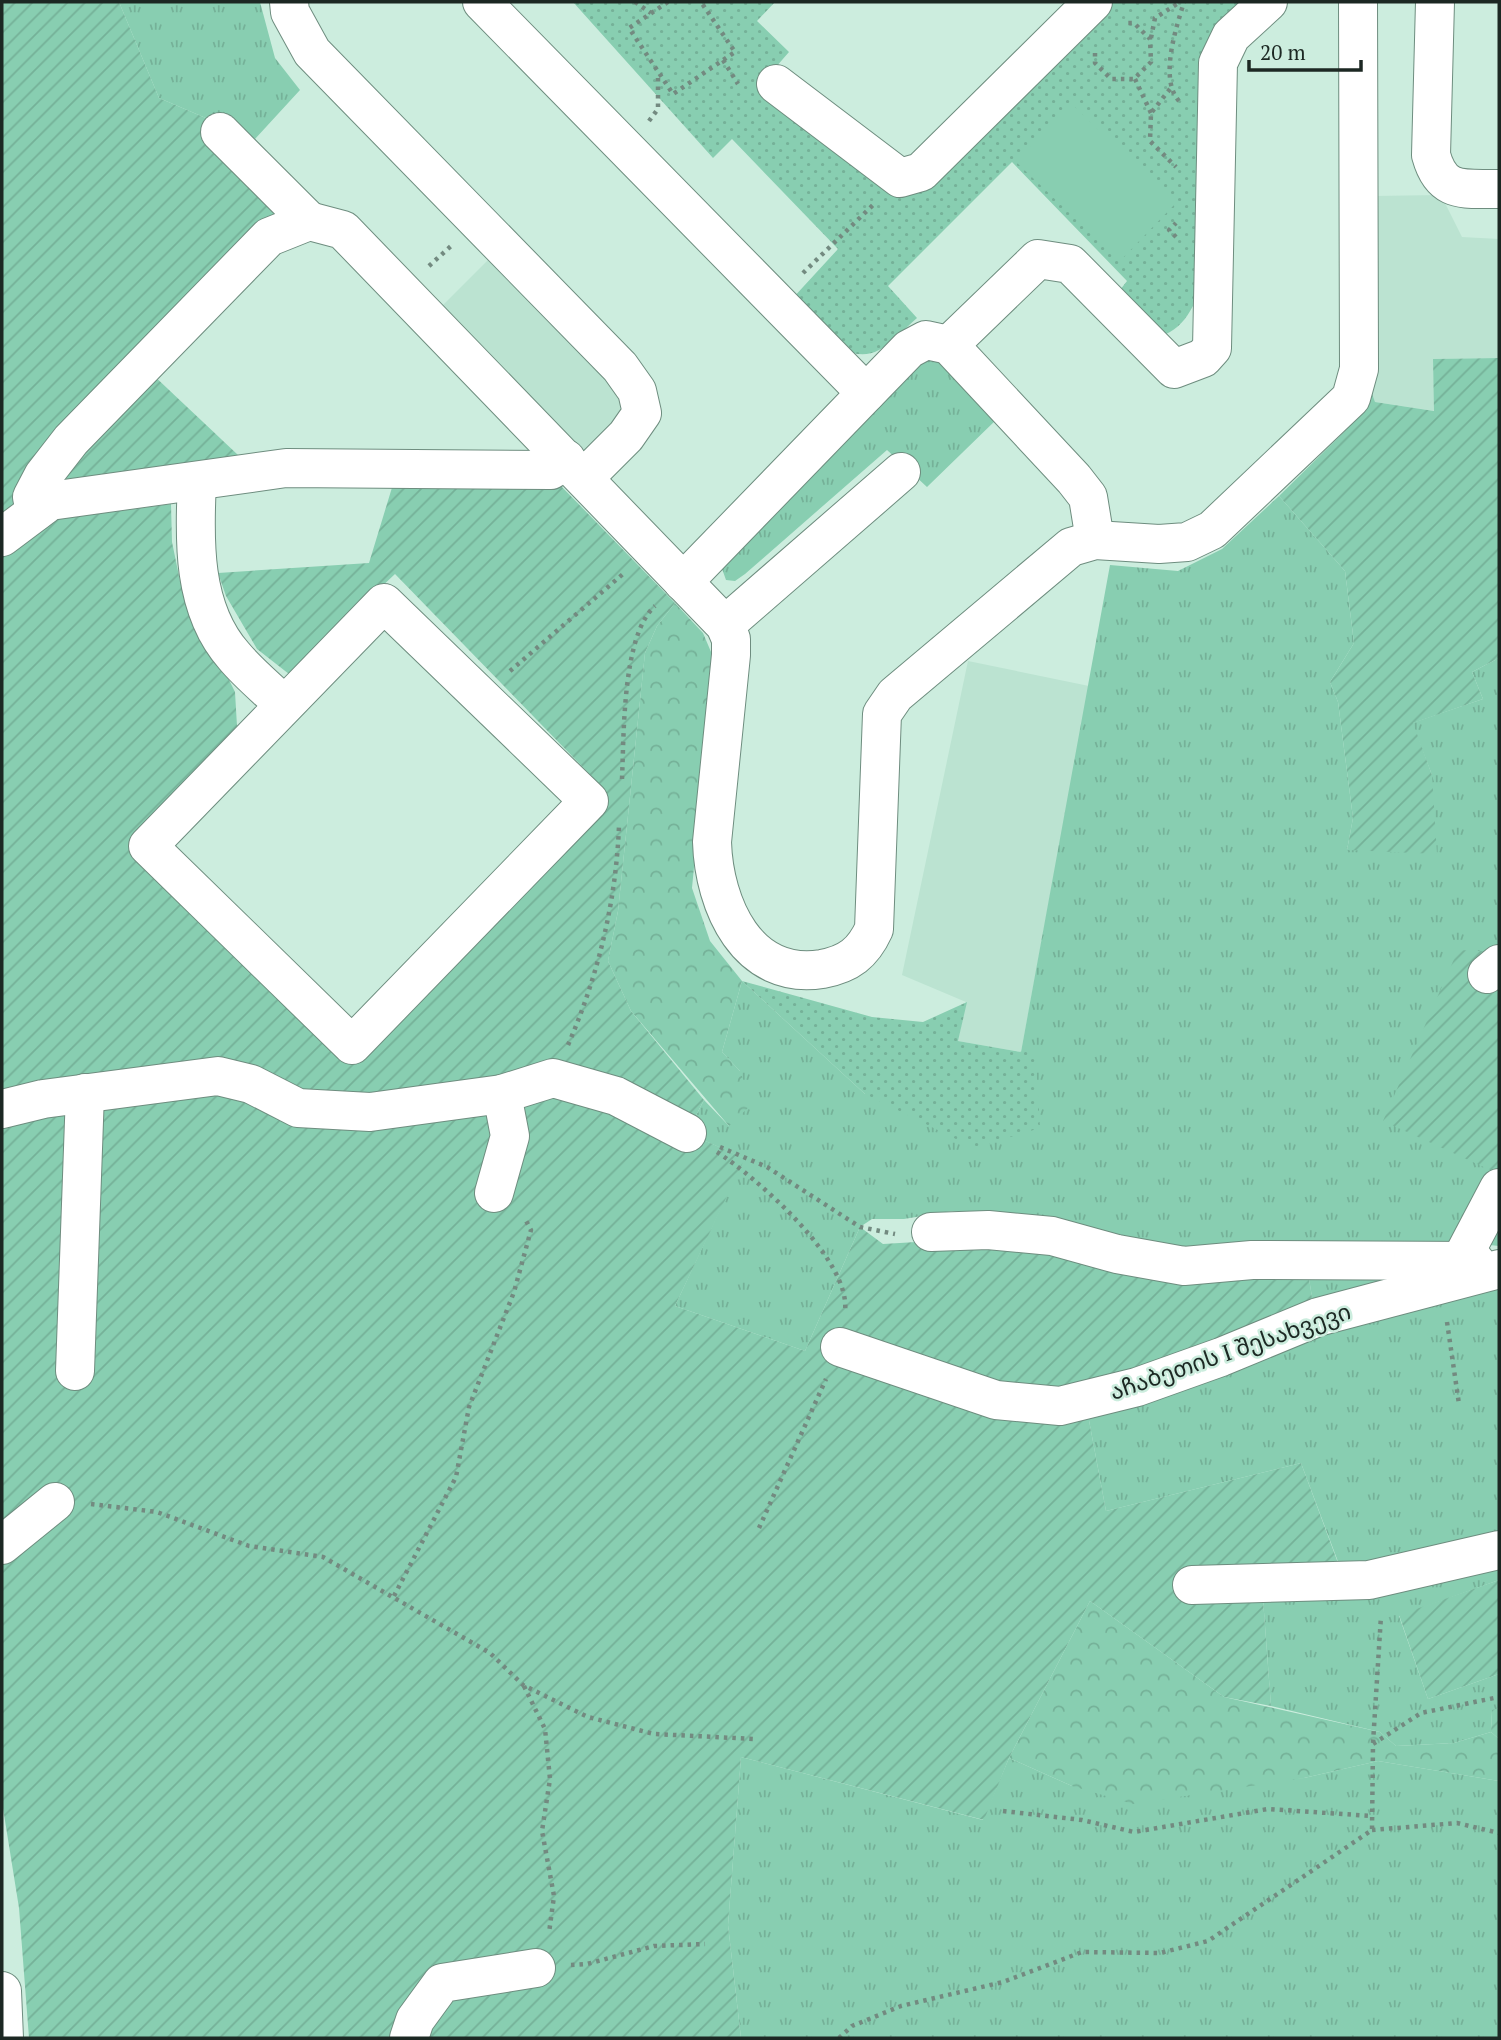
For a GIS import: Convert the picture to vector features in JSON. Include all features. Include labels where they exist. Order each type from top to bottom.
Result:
[{"type":"street","points":[[2,537],[50,501],[286,468],[575,469],[626,436],[642,412],[637,391],[621,367],[312,52],[290,12],[289,2]]},
{"type":"street","points":[[482,2],[866,393]]},
{"type":"street","points":[[950,345],[1038,259],[1070,264],[1174,369],[1203,358],[1212,348],[1217,63],[1231,36],[1268,2]]},
{"type":"street","points":[[220,132],[309,221],[344,230],[725,625],[731,639],[732,655],[712,842],[716,882],[723,904],[759,956],[776,967],[802,972],[828,968],[865,948],[874,929],[882,714],[895,695],[1071,547],[1096,540],[1187,542],[1212,530],[1351,398],[1359,369],[1358,2]]},
{"type":"street","points":[[1435,2],[1430,155],[1435,171],[1442,181],[1457,188],[1499,188]]},
{"type":"street","points":[[776,84],[901,178],[921,173],[1102,13]]},
{"type":"street","points":[[35,512],[32,497],[43,476],[71,440],[269,237],[309,221]]},
{"type":"street","points":[[683,582],[909,349],[926,340],[950,345],[1074,479],[1088,498],[1096,540]]},
{"type":"street","points":[[725,625],[901,472]]},
{"type":"street","points":[[197,481],[194,533],[197,572],[216,629],[233,655],[285,705]]},
{"type":"street","points":[[384,603],[481,696],[589,801],[352,1045],[148,846],[384,603]]},
{"type":"street","points":[[2,1109],[85,1093],[218,1076],[251,1084],[298,1108],[370,1112],[502,1094],[553,1077],[616,1096],[687,1133]]},
{"type":"street","points":[[75,1371],[85,1093]]},
{"type":"street","points":[[494,1193],[510,1136],[502,1094]]},
{"type":"street","points":[[1451,1274],[1499,1188]]},
{"type":"street","points":[[931,1233],[988,1230],[1052,1236],[1117,1254],[1184,1266],[1252,1260],[1451,1274],[1499,1259]]},
{"type":"street","name":"აჩაბეთის I შესახვევი","points":[[841,1347],[996,1400],[1060,1406],[1137,1387],[1221,1357],[1318,1317],[1451,1274],[1499,1269]]},
{"type":"street","points":[[2,1545],[55,1502]]},
{"type":"street","points":[[1192,1585],[1369,1580],[1499,1550]]},
{"type":"street","points":[[409,2038],[415,2020],[442,1983],[536,1968]]},
{"type":"street","points":[[2,1991],[4,2038]]},
{"type":"path","points":[[635,2],[651,13]]},
{"type":"path","points":[[668,2],[629,28],[673,94],[735,52],[701,2]]},
{"type":"path","points":[[1095,51],[1095,63],[1111,79],[1134,79],[1151,62],[1150,39],[1155,18],[1180,2]]},
{"type":"path","points":[[1102,13],[1134,23],[1150,39]]},
{"type":"path","points":[[1134,79],[1151,113],[1150,141],[1215,204]]},
{"type":"path","points":[[1151,113],[1170,89]]},
{"type":"path","points":[[775,301],[901,178]]},
{"type":"path","points":[[403,290],[477,221]]},
{"type":"path","points":[[481,696],[652,549]]},
{"type":"path","points":[[687,1133],[767,1167],[860,1227],[894,1234],[931,1233]]},
{"type":"path","points":[[687,1133],[757,1181],[782,1203],[831,1261],[846,1301],[841,1347],[759,1528]]},
{"type":"path","points":[[394,1596],[456,1477],[469,1407],[514,1292],[531,1230],[520,1211],[494,1193]]},
{"type":"path","points":[[1451,1274],[1459,1404]]},
{"type":"path","points":[[55,1502],[157,1512],[249,1546],[323,1557],[490,1653],[523,1685],[588,1717],[654,1734],[755,1739]]},
{"type":"path","points":[[1372,1830],[1373,1744],[1384,1577]]},
{"type":"path","points":[[523,1685],[545,1729],[550,1779],[542,1831],[554,1896],[550,1930],[536,1968],[587,1964],[654,1946],[705,1944]]},
{"type":"path","points":[[1373,1744],[1422,1713],[1499,1697]]},
{"type":"path","points":[[1003,1811],[1083,1820],[1133,1832],[1268,1809],[1372,1816]]},
{"type":"path","points":[[839,2038],[852,2026],[901,2006],[1003,1982],[1082,1952],[1160,1953],[1208,1941],[1372,1830],[1457,1823],[1499,1833]]},
{"type":"shaded area","points":[[1441,195],[1462,237],[1499,239],[1499,358],[1433,359],[1435,411],[1375,402],[1366,376],[1373,196]]},
{"type":"shaded area","points":[[488,260],[628,394],[624,419],[586,463],[435,313]]},
{"type":"shaded area","points":[[968,661],[1089,686],[1021,1052],[958,1041],[966,1002],[902,975]]},
{"type":"green space","points":[[2,2],[119,2],[159,98],[255,139],[323,212],[15,502],[2,521]]},
{"type":"green space","points":[[119,2],[260,2],[275,58],[300,90],[255,139],[159,98]]},
{"type":"green space","points":[[573,2],[775,2],[757,21],[789,52],[762,83],[887,179],[1104,2],[1250,2],[1236,15],[1205,278],[1192,307],[1174,329],[1154,338],[1113,299],[1127,281],[1012,162],[888,286],[917,318],[879,350],[866,354],[842,348],[830,340],[792,299],[838,249],[732,139],[713,158]]},
{"type":"green space","points":[[1071,103],[1175,204],[1120,261],[1016,162]]},
{"type":"green space","points":[[936,356],[997,419],[927,487],[887,450],[745,574],[735,581],[726,580],[720,563],[912,366]]},
{"type":"green space","points":[[1499,358],[1499,658],[1472,672],[1483,699],[1413,723],[1432,775],[1437,854],[1347,850],[1353,818],[1338,702],[1330,682],[1354,643],[1345,571],[1279,496],[1347,429],[1367,399],[1366,376],[1375,402],[1434,411],[1433,359]]},
{"type":"green space","points":[[151,373],[238,455],[211,465],[60,493],[55,468]]},
{"type":"green space","points":[[394,481],[561,486],[675,603],[657,626],[645,653],[618,911],[608,961],[631,1011],[704,1100],[687,1133],[745,1158],[675,1306],[805,1351],[860,1227],[883,1244],[933,1241],[1308,1272],[1314,1310],[1088,1415],[1106,1511],[1301,1463],[1351,1598],[1263,1599],[1271,1706],[1224,1697],[1090,1601],[1009,1758],[984,1820],[741,1757],[728,1925],[741,2038],[29,2038],[19,1908],[2,1802],[2,551],[36,522],[171,504],[172,542],[180,581],[235,692],[237,726],[129,845],[351,1059],[606,791],[395,574],[289,674],[257,649],[226,596],[218,573],[369,563]]},
{"type":"green space","points":[[1279,496],[1345,571],[1354,643],[1330,682],[1338,702],[1353,818],[1347,850],[1432,775],[1412,723],[1483,699],[1472,672],[1499,658],[1499,1246],[1470,1243],[1176,1254],[1001,1214],[952,1211],[904,1219],[872,1219],[860,1227],[805,1351],[675,1306],[744,1158],[687,1133],[704,1100],[729,1126],[740,1071],[722,1052],[742,981],[865,1094],[1021,1052],[1110,565],[1178,571],[1222,549]]},
{"type":"green space","points":[[675,603],[703,633],[714,659],[692,888],[710,941],[742,981],[722,1052],[740,1071],[752,1104],[729,1126],[631,1011],[608,961],[618,911],[645,653],[657,626]]},
{"type":"green space","points":[[1458,950],[1499,952],[1499,1174],[1383,1121]]},
{"type":"green space","points":[[742,981],[872,1017],[923,1022],[967,1002],[958,1041],[1021,1052],[1035,1048],[1040,1128],[974,1148],[865,1094]]},
{"type":"green space","points":[[1308,1272],[1435,1277],[1314,1310]]},
{"type":"green space","points":[[1499,1280],[1499,1541],[1343,1575],[1301,1463],[1106,1511],[1088,1415],[1301,1335]]},
{"type":"green space","points":[[1499,1560],[1499,1580],[1399,1616],[1428,1699],[1499,1674],[1499,1708],[1492,1711],[1491,1732],[1454,1743],[1396,1746],[1380,1732],[1271,1706],[1263,1599]]},
{"type":"green space","points":[[1499,1580],[1499,1674],[1428,1699],[1399,1615]]},
{"type":"green space","points":[[1090,1601],[1224,1697],[1380,1732],[1396,1746],[1454,1743],[1491,1732],[1499,1739],[1499,1781],[1378,1761],[1304,1778],[1133,1804],[1072,1786],[1009,1758]]},
{"type":"green space","points":[[1499,1708],[1499,1739],[1491,1732],[1492,1710]]},
{"type":"green space","points":[[741,1757],[983,1820],[1009,1758],[1072,1786],[1304,1778],[1378,1761],[1499,1781],[1499,2038],[741,2038],[728,1925]]}]
